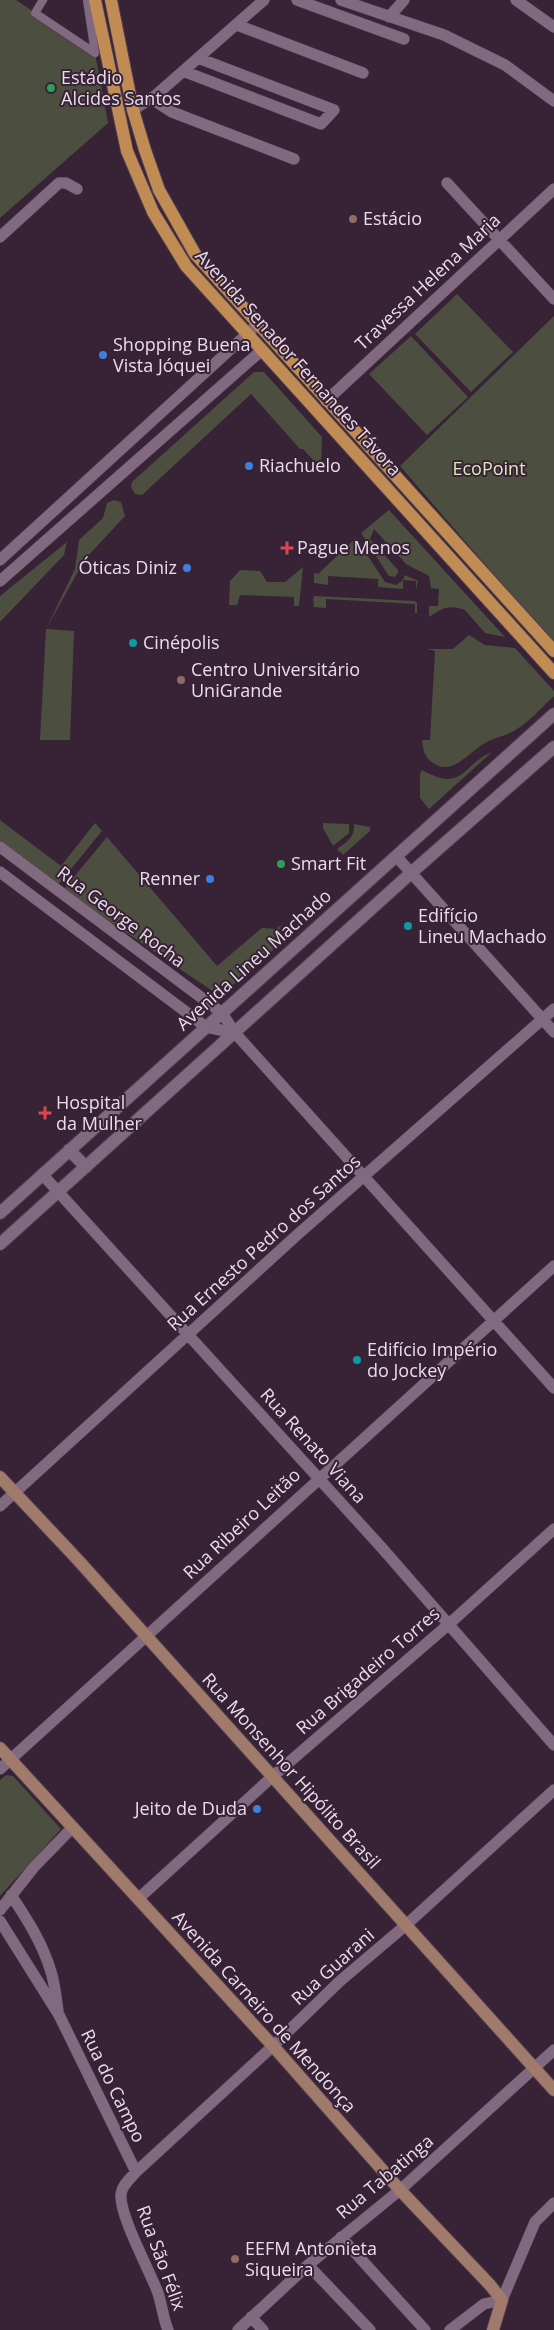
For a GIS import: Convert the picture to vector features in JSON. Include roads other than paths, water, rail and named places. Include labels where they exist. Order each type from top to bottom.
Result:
[{"type":"main road","name":"Avenida Senador Fernandes Távora","points":[[95,0],[127,151],[149,203],[186,266],[554,673]]},
{"type":"main road","name":"Avenida Senador Fernandes Távora","points":[[111,0],[132,110],[158,190],[195,254],[554,651]]},
{"type":"main road","name":"Rua Monsenhor Hipólito Brasil","points":[[0,1477],[78,1560],[554,2090]]},
{"type":"main road","name":"Avenida Carneiro de Mendonça","points":[[0,1748],[502,2300]]},
{"type":"main road","points":[[493,2330],[502,2300]]},
{"type":"street","points":[[43,0],[34,13],[95,53],[88,0]]},
{"type":"street","points":[[132,110],[156,96],[264,0]]},
{"type":"street","points":[[297,0],[404,39]]},
{"type":"street","points":[[332,14],[339,0],[444,35],[505,65],[554,100]]},
{"type":"street","points":[[389,17],[404,0]]},
{"type":"street","points":[[516,0],[554,27]]},
{"type":"street","points":[[237,25],[362,73]]},
{"type":"street","points":[[183,71],[321,124],[334,110],[198,58]]},
{"type":"street","points":[[260,100],[271,86]]},
{"type":"street","points":[[156,96],[158,103],[172,112],[294,159]]},
{"type":"street","points":[[0,237],[59,183],[66,183],[77,188]]},
{"type":"street","points":[[447,183],[554,299]]},
{"type":"street","name":"Travessa Helena Maria","points":[[326,401],[554,189]]},
{"type":"street","points":[[0,560],[258,324]]},
{"type":"street","points":[[0,581],[262,350]]},
{"type":"street","points":[[100,469],[112,483]]},
{"type":"street","name":"Avenida Lineu Machado","points":[[3,1210],[554,714]]},
{"type":"street","points":[[0,1244],[411,873],[554,747]]},
{"type":"street","name":"Rua George Rocha","points":[[0,847],[222,1013],[235,1032],[554,1388]]},
{"type":"street","points":[[396,856],[554,1032]]},
{"type":"street","name":"Rua George Rocha","points":[[0,872],[206,1027]]},
{"type":"street","name":"Rua Ernesto Pedro dos Santos","points":[[0,1506],[363,1176],[554,1009]]},
{"type":"street","points":[[206,1027],[235,1032]]},
{"type":"street","points":[[69,1150],[86,1167]]},
{"type":"street","name":"Rua Renato Viana","points":[[42,1174],[190,1335],[449,1624],[554,1745]]},
{"type":"street","points":[[3,1210],[22,1224]]},
{"type":"street","name":"Rua Ribeiro Leitão","points":[[0,1769],[318,1478],[554,1266]]},
{"type":"street","name":"Rua Brigadeiro Torres","points":[[138,1899],[272,1777],[449,1624],[554,1529]]},
{"type":"street","name":"Rua Guarani","points":[[136,2172],[273,2046],[340,1981],[406,1925],[554,1790]]},
{"type":"street","points":[[0,1910],[11,1895],[73,1827]]},
{"type":"street","name":"Rua do Campo","points":[[11,1895],[34,1931],[49,1966],[59,2015]]},
{"type":"street","name":"Rua do Campo","points":[[0,1922],[59,2015],[136,2172]]},
{"type":"street","name":"Rua Tabatinga","points":[[238,2330],[308,2265],[400,2190],[554,2050]]},
{"type":"street","name":"Rua São Félix","points":[[136,2172],[122,2190],[121,2197],[137,2245],[157,2290],[164,2328]]},
{"type":"street","points":[[450,2330],[484,2304],[502,2300],[535,2222],[554,2203]]},
{"type":"street","points":[[342,2237],[425,2330]]},
{"type":"street","points":[[308,2265],[370,2330]]},
{"type":"street","points":[[252,2317],[263,2330]]},
{"type":"place","name":"Estádio Alcides Santos","points":[[51,88]]},
{"type":"place","name":"Estácio","points":[[353,219]]},
{"type":"place","name":"Shopping Buena Vista Jóquei","points":[[103,355]]},
{"type":"place","name":"Riachuelo","points":[[249,466]]},
{"type":"place","name":"Pague Menos","points":[[287,548]]},
{"type":"place","name":"Óticas Diniz","points":[[187,568]]},
{"type":"place","name":"Cinépolis","points":[[133,643]]},
{"type":"place","name":"Centro Universitário UniGrande","points":[[181,680]]},
{"type":"place","name":"Smart Fit","points":[[281,864]]},
{"type":"place","name":"Renner","points":[[210,879]]},
{"type":"place","name":"Edifício Lineu Machado","points":[[408,926]]},
{"type":"place","name":"Hospital da Mulher","points":[[45,1113]]},
{"type":"place","name":"Edifício Império do Jockey","points":[[357,1360]]},
{"type":"place","name":"Jeito de Duda","points":[[257,1809]]},
{"type":"place","name":"EEFM Antonieta Siqueira","points":[[235,2259]]},
{"type":"park label","name":"EcoPoint","points":[[489,469]]}]
